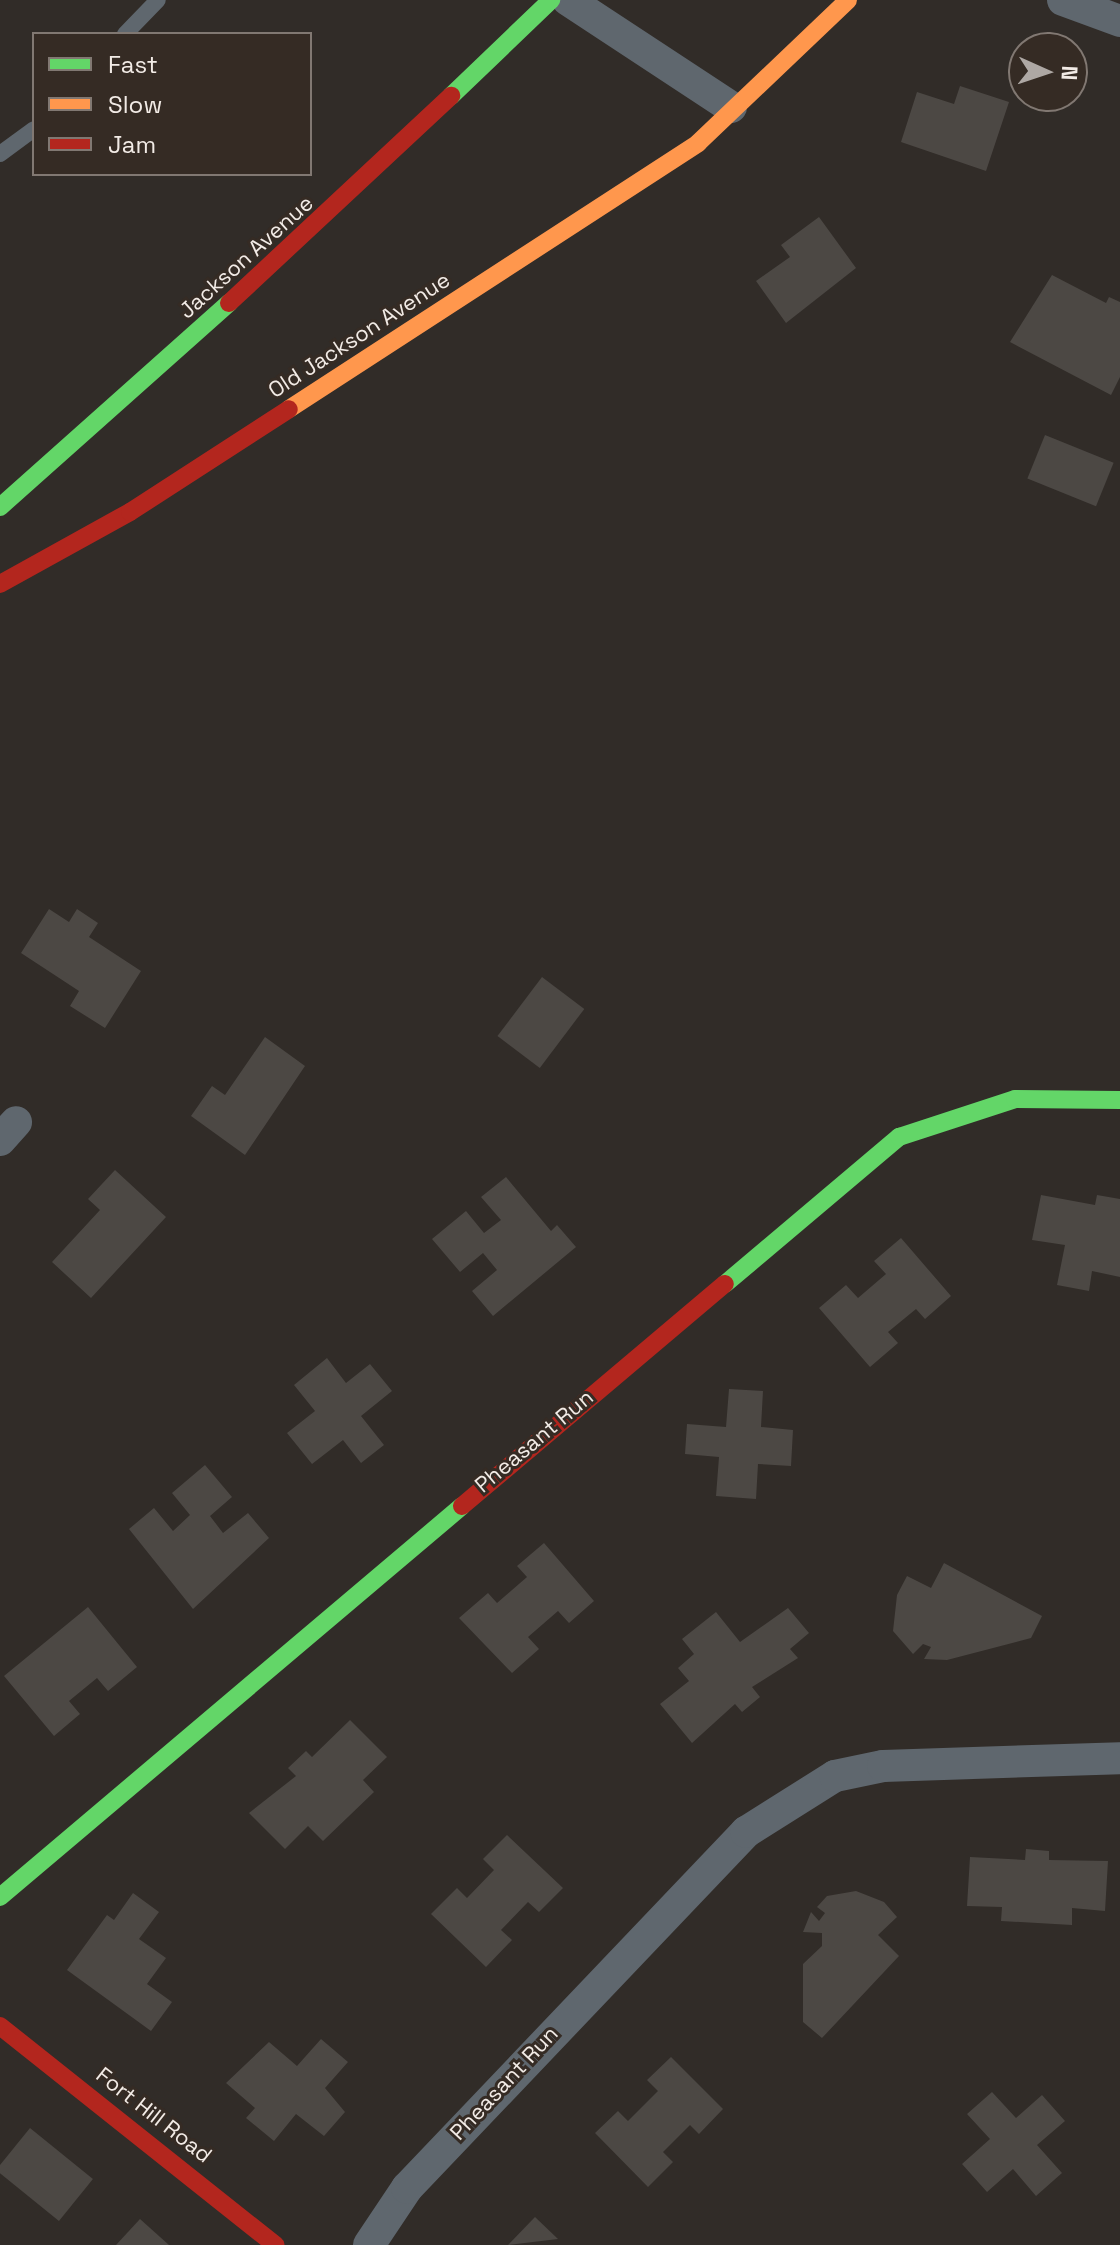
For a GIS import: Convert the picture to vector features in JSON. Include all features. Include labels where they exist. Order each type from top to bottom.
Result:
[{"type":"street","name":"Jackson Avenue","points":[[0,507],[338,205],[551,0]]},
{"type":"street","points":[[568,0],[731,107]]},
{"type":"street","name":"Old Jackson Avenue","points":[[0,584],[130,512],[422,317],[521,264],[698,143],[731,107],[848,0]]},
{"type":"street","points":[[1063,0],[1120,21]]},
{"type":"street","name":"Pheasant Run","points":[[0,1897],[899,1137],[1015,1099],[1120,1100]]},
{"type":"street","name":"Pheasant Run","points":[[369,2245],[407,2188],[746,1832],[835,1776],[883,1766],[1120,1758]]},
{"type":"street","name":"Fort Hill Road","points":[[1,2028],[275,2245]]},
{"type":"lane","points":[[127,32],[158,0]]},
{"type":"lane","points":[[0,154],[32,130]]},
{"type":"building","points":[[960,86],[1008,102],[986,171],[901,142],[917,92],[954,104]]},
{"type":"building","points":[[819,217],[856,268],[786,323],[756,281],[790,257],[781,245]]},
{"type":"building","points":[[1052,275],[1106,303],[1109,297],[1120,302],[1120,377],[1111,395],[1010,342]]},
{"type":"building","points":[[1045,435],[1114,463],[1096,506],[1027,479]]},
{"type":"building","points":[[49,909],[69,922],[77,909],[98,923],[89,937],[141,971],[105,1028],[70,1006],[79,991],[21,953]]},
{"type":"building","points":[[542,977],[584,1009],[540,1068],[497,1036]]},
{"type":"building","points":[[265,1037],[305,1066],[245,1155],[191,1116],[212,1086],[225,1095]]},
{"type":"building","points":[[115,1170],[166,1217],[91,1298],[52,1262],[100,1210],[88,1199]]},
{"type":"building","points":[[506,1177],[551,1231],[557,1225],[576,1247],[493,1316],[472,1291],[497,1270],[483,1253],[460,1272],[432,1239],[466,1211],[484,1233],[501,1220],[481,1197]]},
{"type":"building","points":[[1041,1195],[1095,1205],[1097,1195],[1120,1199],[1120,1277],[1092,1271],[1089,1291],[1057,1285],[1065,1245],[1032,1240]]},
{"type":"building","points":[[901,1238],[951,1296],[925,1319],[916,1309],[888,1332],[898,1343],[870,1367],[819,1308],[846,1285],[858,1298],[886,1274],[874,1261]]},
{"type":"building","points":[[327,1358],[346,1383],[370,1364],[392,1391],[361,1416],[384,1445],[361,1463],[343,1440],[312,1464],[287,1433],[315,1411],[294,1385]]},
{"type":"building","points":[[729,1389],[763,1391],[761,1427],[793,1430],[791,1466],[758,1464],[756,1499],[716,1496],[719,1457],[685,1454],[687,1424],[726,1427]]},
{"type":"building","points":[[205,1465],[232,1497],[210,1516],[223,1533],[248,1513],[269,1538],[193,1609],[129,1529],[154,1508],[173,1531],[190,1515],[172,1493]]},
{"type":"building","points":[[544,1543],[594,1601],[569,1623],[558,1611],[528,1637],[539,1649],[512,1673],[459,1618],[488,1593],[497,1603],[527,1577],[517,1566]]},
{"type":"building","points":[[944,1563],[1042,1616],[1031,1638],[947,1660],[924,1659],[931,1647],[923,1644],[913,1654],[893,1631],[897,1595],[907,1576],[931,1588]]},
{"type":"building","points":[[88,1607],[137,1667],[108,1691],[97,1678],[69,1701],[80,1714],[54,1736],[4,1676]]},
{"type":"building","points":[[788,1608],[809,1633],[790,1649],[798,1658],[752,1687],[760,1697],[742,1712],[735,1704],[692,1743],[660,1704],[689,1681],[678,1668],[694,1654],[682,1639],[716,1612],[740,1642]]},
{"type":"building","points":[[350,1720],[387,1757],[363,1780],[374,1792],[323,1841],[308,1826],[285,1849],[249,1813],[296,1776],[288,1768],[306,1751],[312,1757]]},
{"type":"building","points":[[507,1835],[563,1888],[539,1912],[528,1902],[501,1930],[512,1940],[486,1967],[431,1914],[457,1888],[467,1898],[494,1870],[483,1859]]},
{"type":"building","points":[[1026,1849],[1049,1851],[1049,1860],[1108,1861],[1105,1911],[1072,1908],[1072,1925],[1001,1921],[1002,1907],[967,1906],[970,1857],[1025,1860]]},
{"type":"building","points":[[856,1891],[884,1902],[897,1917],[878,1935],[899,1956],[822,2038],[803,2022],[803,1964],[822,1946],[822,1933],[803,1932],[811,1912],[819,1921],[825,1913],[817,1907],[827,1896]]},
{"type":"building","points":[[133,1893],[159,1912],[139,1939],[166,1958],[147,1984],[172,2002],[151,2031],[67,1970],[107,1915],[114,1920]]},
{"type":"building","points":[[321,2039],[348,2062],[325,2088],[345,2112],[324,2136],[296,2114],[274,2141],[246,2118],[255,2108],[226,2083],[269,2042],[297,2066]]},
{"type":"building","points":[[671,2057],[723,2109],[699,2134],[690,2125],[663,2152],[673,2162],[648,2187],[595,2133],[618,2111],[628,2121],[658,2091],[647,2080]]},
{"type":"building","points":[[992,2092],[1016,2118],[1042,2095],[1065,2121],[1037,2145],[1062,2173],[1036,2196],[1013,2169],[987,2192],[962,2164],[990,2139],[967,2114]]},
{"type":"building","points":[[30,2128],[93,2179],[59,2221],[0,2173],[0,2165]]},
{"type":"building","points":[[535,2217],[558,2239],[508,2245]]},
{"type":"building","points":[[140,2219],[169,2245],[116,2245]]},
{"type":"traffic: fast","points":[[451,96],[551,0]]},
{"type":"traffic: fast","points":[[0,507],[229,303]]},
{"type":"traffic: fast","points":[[725,1284],[899,1137],[1015,1099],[1120,1100]]},
{"type":"traffic: fast","points":[[0,1897],[462,1506]]},
{"type":"traffic: slow","points":[[289,409],[698,143],[848,0]]},
{"type":"traffic: jam","points":[[229,303],[451,96]]},
{"type":"traffic: jam","points":[[0,584],[130,512],[289,409]]},
{"type":"traffic: jam","points":[[462,1506],[725,1284]]},
{"type":"traffic: jam","points":[[0,2026],[275,2245]]}]
